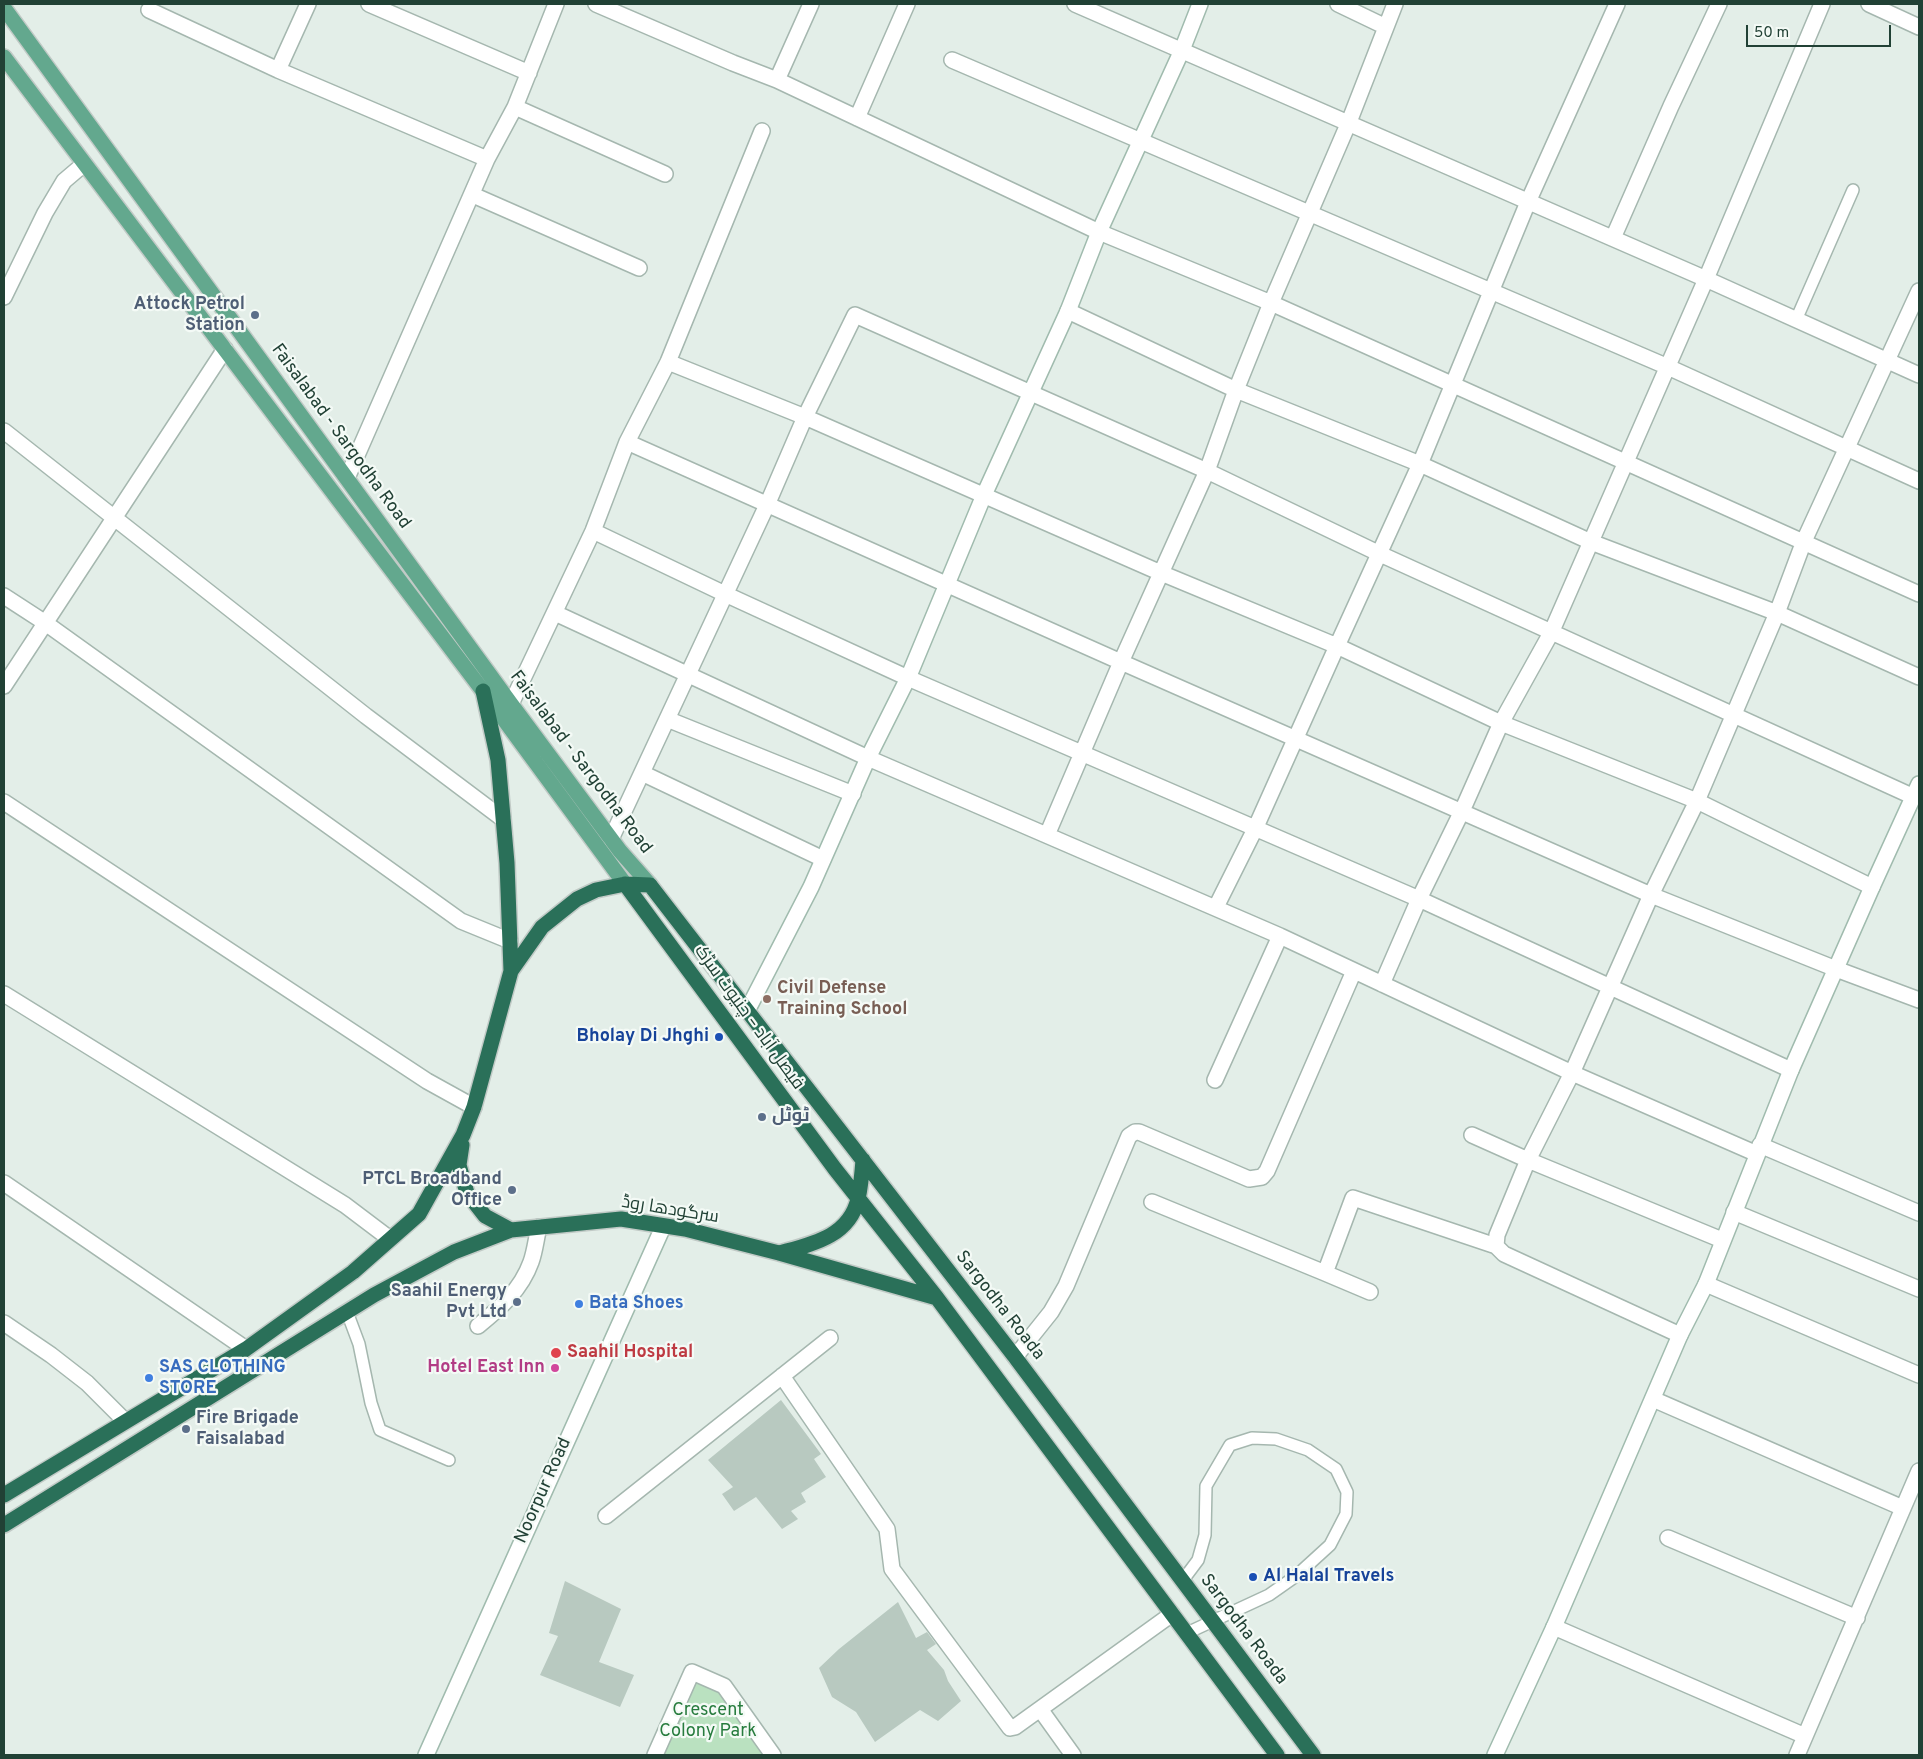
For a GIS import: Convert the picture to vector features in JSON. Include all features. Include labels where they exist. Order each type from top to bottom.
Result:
[{"type":"highway","points":[[7,1489],[246,1349],[353,1272],[419,1214],[463,1135],[474,1108],[511,971],[504,819],[498,760],[483,691]]},
{"type":"highway","points":[[511,971],[542,927],[577,899],[596,890],[625,884],[650,884]]},
{"type":"highway","name":"فیصل آباد – چنیوٹ سڑک","points":[[625,884],[858,1199]]},
{"type":"highway","name":"Sargodha Roada","points":[[650,884],[1015,1357],[1313,1755]]},
{"type":"highway","points":[[463,1135],[459,1165],[467,1193],[485,1216],[512,1230]]},
{"type":"highway","points":[[779,1253],[835,1234],[852,1216],[858,1199],[863,1160]]},
{"type":"highway","points":[[858,1199],[936,1298],[1277,1755]]},
{"type":"highway","name":"سرگودھا روڈ","points":[[4,1525],[374,1295],[454,1252],[512,1230],[621,1219],[685,1229],[779,1253],[936,1298]]},
{"type":"main road","name":"Faisalabad - Sargodha Road","points":[[4,8],[511,704],[611,839],[650,884]]},
{"type":"main road","name":"Faisalabad - Sargodha Road","points":[[4,57],[483,691],[625,884]]},
{"type":"street","points":[[278,70],[308,4]]},
{"type":"street","points":[[369,4],[529,73]]},
{"type":"street","points":[[347,478],[488,159],[515,107],[556,4]]},
{"type":"street","points":[[596,4],[724,60],[777,80],[1099,232],[1271,303],[1919,594]]},
{"type":"street","points":[[777,80],[811,4]]},
{"type":"street","points":[[857,118],[907,4]]},
{"type":"street","points":[[1075,4],[1613,238],[1919,375]]},
{"type":"street","points":[[748,1009],[823,859],[868,758],[908,678],[984,495],[1068,311],[1099,232],[1182,50],[1200,4]]},
{"type":"street","points":[[1338,4],[1386,27]]},
{"type":"street","points":[[1047,835],[1120,662],[1207,470],[1236,390],[1271,303],[1310,214],[1395,4]]},
{"type":"street","points":[[1216,907],[1255,829],[1420,464],[1493,291],[1528,202],[1617,4]]},
{"type":"street","points":[[1613,238],[1671,106],[1719,4]]},
{"type":"street","points":[[1382,984],[1419,899],[1462,812],[1501,723],[1551,632],[1706,279],[1822,4]]},
{"type":"street","points":[[1869,4],[1919,28]]},
{"type":"street","points":[[149,10],[278,70],[488,159]]},
{"type":"street","points":[[952,60],[1668,367],[1847,450],[1919,481]]},
{"type":"street","points":[[515,107],[665,174]]},
{"type":"street","points":[[511,704],[593,531],[628,442],[668,362],[762,131]]},
{"type":"street","points":[[4,297],[45,213],[64,181],[84,164]]},
{"type":"street","points":[[473,195],[639,268]]},
{"type":"street","points":[[1496,1246],[1498,1235],[1528,1160],[1572,1073],[1651,895],[1697,801],[1778,613],[1804,541],[1919,291]]},
{"type":"street","points":[[1068,311],[1236,390],[1420,464],[1591,542],[1778,613],[1919,677]]},
{"type":"street","points":[[611,839],[766,505],[805,416],[855,315],[1207,470],[1380,554],[1733,715],[1917,791],[1791,1070],[1706,1284],[1680,1335],[1554,1627],[1495,1755]]},
{"type":"street","points":[[4,686],[44,622],[225,349]]},
{"type":"street","points":[[668,362],[805,416],[1161,573],[1337,646],[1501,723],[1697,801],[1872,887]]},
{"type":"street","points":[[4,431],[366,716],[504,819]]},
{"type":"street","points":[[628,442],[1120,662],[1651,895],[1919,1000]]},
{"type":"street","points":[[593,531],[908,678],[1419,899],[1791,1070]]},
{"type":"street","points":[[4,596],[44,622],[461,921],[510,941]]},
{"type":"street","points":[[554,613],[868,758],[1216,907],[1572,1073],[1758,1150],[1919,1213]]},
{"type":"street","points":[[667,719],[853,794]]},
{"type":"street","points":[[642,773],[823,859]]},
{"type":"street","points":[[4,802],[427,1081],[474,1108]]},
{"type":"street","points":[[1215,1080],[1280,936]]},
{"type":"street","points":[[1015,1357],[1051,1312],[1066,1286],[1129,1136],[1132,1133],[1139,1132],[1249,1179],[1262,1177],[1267,1171],[1354,971]]},
{"type":"street","points":[[4,994],[345,1206],[390,1239]]},
{"type":"street","points":[[1472,1135],[1722,1240]]},
{"type":"street","points":[[4,1183],[246,1349]]},
{"type":"street","points":[[1324,1273],[1353,1198],[1496,1246],[1504,1254],[1680,1335]]},
{"type":"street","points":[[1152,1202],[1370,1292]]},
{"type":"street","points":[[1734,1212],[1919,1288]]},
{"type":"street","name":"Noorpur Road","points":[[426,1755],[663,1227]]},
{"type":"street","points":[[478,1326],[503,1305],[519,1285],[530,1262],[539,1228]]},
{"type":"street","points":[[1706,1284],[1919,1375]]},
{"type":"street","points":[[4,1323],[87,1382],[125,1421]]},
{"type":"street","points":[[606,1516],[830,1338]]},
{"type":"street","points":[[782,1376],[887,1529],[892,1569],[1010,1728],[1015,1727],[1172,1614]]},
{"type":"street","points":[[1653,1399],[1903,1508]]},
{"type":"street","points":[[1797,1755],[1919,1471]]},
{"type":"street","points":[[1668,1538],[1857,1618]]},
{"type":"street","points":[[1554,1627],[1805,1736]]},
{"type":"street","points":[[655,1755],[692,1672],[724,1686],[773,1755]]},
{"type":"street","points":[[1040,1709],[1073,1755]]},
{"type":"lane","points":[[1796,320],[1853,190]]},
{"type":"lane","points":[[347,1312],[359,1344],[371,1403],[380,1430],[449,1460]]},
{"type":"lane","points":[[1183,1580],[1198,1560],[1205,1535],[1206,1486],[1230,1445],[1252,1438],[1276,1439],[1308,1450],[1336,1469],[1347,1492],[1346,1514],[1330,1545],[1296,1576],[1269,1595],[1187,1634]]},
{"type":"green space","name":"Crescent Colony Park","points":[[692,1672],[724,1686],[776,1755],[655,1755]]},
{"type":"building","points":[[781,1400],[821,1454],[814,1459],[826,1477],[801,1493],[806,1502],[791,1511],[798,1519],[782,1529],[756,1497],[734,1511],[722,1494],[733,1487],[708,1460]]},
{"type":"building","points":[[565,1581],[621,1609],[599,1662],[634,1675],[620,1707],[540,1675],[558,1636],[549,1633]]},
{"type":"building","points":[[898,1602],[916,1638],[927,1632],[936,1644],[927,1650],[944,1670],[948,1681],[961,1701],[938,1721],[920,1710],[875,1742],[856,1712],[832,1697],[819,1668],[839,1649]]},
{"type":"place","name":"Attock Petrol Station","points":[[255,315]]},
{"type":"place","name":"Civil Defense Training School","points":[[767,999]]},
{"type":"place","name":"Bholay Di Jhghi","points":[[719,1037]]},
{"type":"place","name":"ٹوٹل","points":[[762,1117]]},
{"type":"place","name":"PTCL Broadband Office","points":[[512,1190]]},
{"type":"place","name":"Saahil Energy Pvt Ltd","points":[[517,1302]]},
{"type":"place","name":"Bata Shoes","points":[[579,1304]]},
{"type":"place","name":"Saahil Hospital","points":[[556,1353]]},
{"type":"place","name":"Hotel East Inn","points":[[555,1368]]},
{"type":"place","name":"SAS CLOTHING STORE","points":[[149,1378]]},
{"type":"place","name":"Fire Brigade Faisalabad","points":[[186,1429]]},
{"type":"place","name":"Al Halal Travels","points":[[1253,1577]]}]
